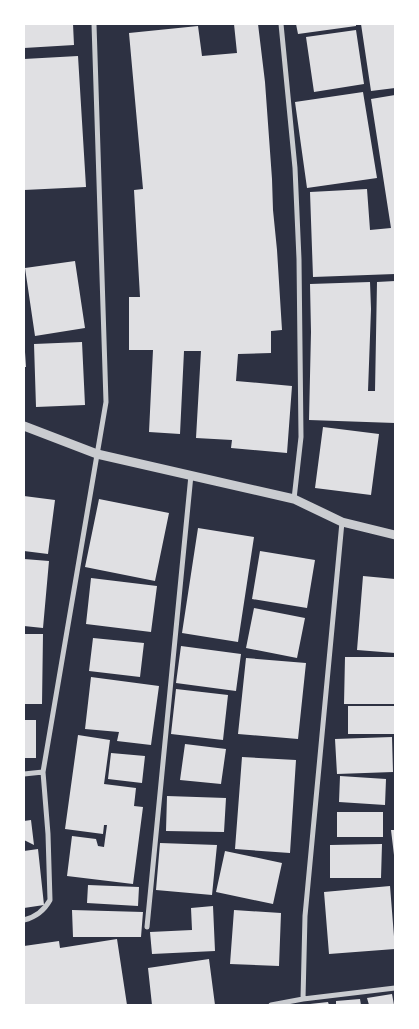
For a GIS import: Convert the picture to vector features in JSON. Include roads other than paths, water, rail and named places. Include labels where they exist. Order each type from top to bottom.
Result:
[{"type":"street","points":[[24,920],[40,913],[46,908],[50,900],[48,834],[43,772],[106,402],[94,24]]},
{"type":"street","points":[[281,24],[295,168],[299,260],[300,437],[294,498]]},
{"type":"street","points":[[24,426],[97,454],[294,498],[342,522],[395,535]]},
{"type":"street","points":[[147,927],[191,475]]},
{"type":"street","points":[[303,999],[305,916],[342,522]]},
{"type":"street","points":[[24,774],[43,772]]},
{"type":"street","points":[[271,1005],[303,999],[395,988]]}]
